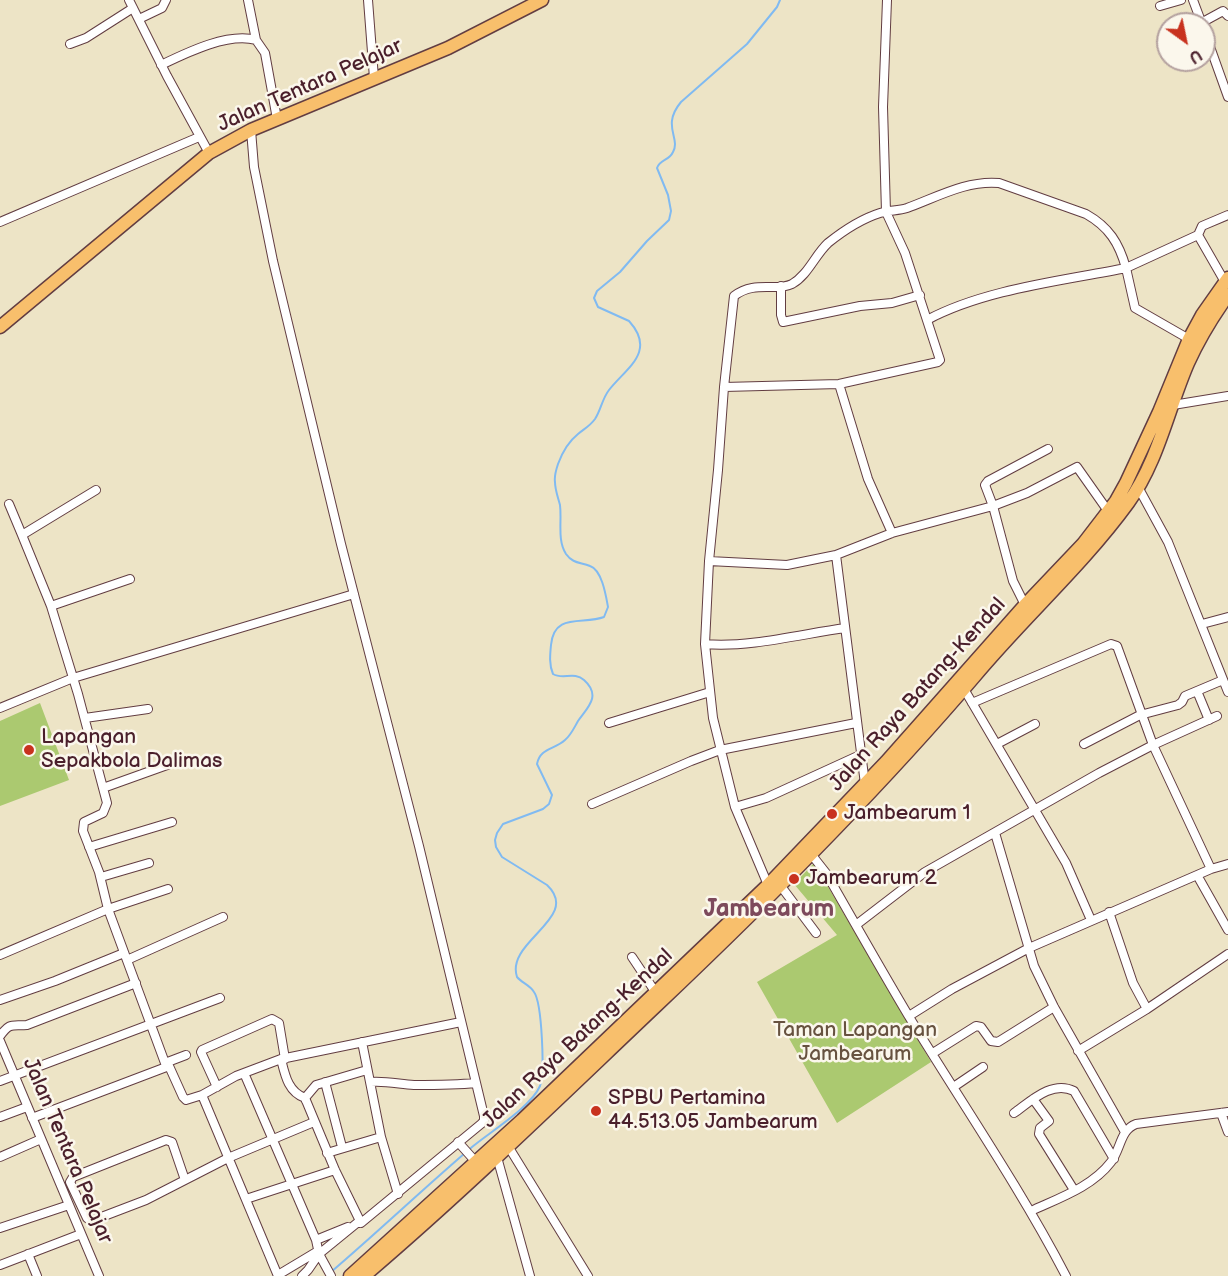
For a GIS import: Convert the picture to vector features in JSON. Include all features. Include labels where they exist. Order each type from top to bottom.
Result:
[{"type":"highway","name":"Jalan Tentara Pelajar","points":[[0,327],[209,153],[251,130],[448,48],[542,0]]},
{"type":"highway","name":"Jalan Raya Batang-Kendal","points":[[350,1276],[472,1159],[811,854],[893,768],[1025,605],[1083,544],[1108,512],[1136,463],[1189,339],[1202,315],[1227,280]]},
{"type":"highway","name":"Jalan Raya Batang-Kendal","points":[[364,1276],[508,1146],[713,952],[865,784],[942,705],[964,689],[1091,550],[1138,487],[1188,364],[1210,320],[1228,295]]},
{"type":"street","points":[[139,19],[162,8],[166,0]]},
{"type":"street","points":[[248,0],[256,40],[265,53],[277,119]]},
{"type":"street","points":[[368,0],[374,78]]},
{"type":"street","points":[[724,387],[839,384],[938,362],[940,357],[920,295],[905,253],[886,212],[883,107],[887,0]]},
{"type":"street","points":[[1160,6],[1181,0]]},
{"type":"street","points":[[70,44],[86,38],[131,4],[209,153]]},
{"type":"street","points":[[1216,16],[1223,11],[1228,16]]},
{"type":"street","points":[[161,65],[182,55],[237,37],[256,40]]},
{"type":"street","points":[[1216,56],[1224,73],[1228,98]]},
{"type":"street","points":[[202,1095],[278,1275],[318,1253],[398,1194],[484,1121],[419,846],[354,594],[273,261],[254,167],[251,130]]},
{"type":"street","points":[[0,222],[200,137]]},
{"type":"street","points":[[816,933],[774,885],[735,807],[720,750],[710,692],[705,644],[709,561],[724,387],[735,296],[744,290],[762,286],[793,284],[826,245],[846,230],[872,216],[900,210],[967,185],[985,182],[999,183],[1098,220],[1115,238],[1126,268],[1135,308],[1189,339]]},
{"type":"street","points":[[927,320],[1008,291],[1126,268],[1198,235],[1202,226],[1228,215]]},
{"type":"street","points":[[1198,235],[1227,280]]},
{"type":"street","points":[[781,286],[783,322],[860,306],[892,303],[920,295]]},
{"type":"street","points":[[839,384],[868,479],[892,533]]},
{"type":"street","points":[[1173,405],[1228,396]]},
{"type":"street","points":[[1025,605],[1013,581],[986,483],[1048,449]]},
{"type":"street","points":[[709,561],[787,565],[836,555],[892,533],[993,506],[1027,493],[1077,467],[1108,512]]},
{"type":"street","points":[[1138,487],[1168,542],[1228,692]]},
{"type":"street","points":[[22,535],[96,490]]},
{"type":"street","points":[[9,504],[51,606],[85,718],[107,803],[102,813],[88,819],[83,827],[125,957],[167,1065],[183,1097],[186,1100],[202,1095],[244,1073],[283,1059],[461,1022]]},
{"type":"street","points":[[836,555],[865,784]]},
{"type":"street","points":[[51,606],[130,579]]},
{"type":"street","points":[[0,708],[73,678],[354,594]]},
{"type":"street","points":[[1202,624],[1228,617]]},
{"type":"street","points":[[705,644],[742,643],[845,628]]},
{"type":"street","points":[[972,704],[1111,644],[1117,646],[1152,745],[1211,869]]},
{"type":"street","points":[[1084,744],[1140,715],[1178,705],[1185,696],[1223,680]]},
{"type":"street","points":[[964,689],[1066,862],[1091,920]]},
{"type":"street","points":[[856,925],[925,872],[1152,745],[1213,718],[1197,691]]},
{"type":"street","points":[[609,723],[710,692]]},
{"type":"street","points":[[85,718],[148,709]]},
{"type":"street","points":[[592,804],[720,750],[856,723]]},
{"type":"street","points":[[997,744],[1035,724]]},
{"type":"street","points":[[735,807],[766,798],[860,755]]},
{"type":"street","points":[[103,788],[170,764]]},
{"type":"street","points":[[90,847],[172,822]]},
{"type":"street","points":[[995,833],[1034,966],[1053,1007],[1125,1132]]},
{"type":"street","points":[[811,854],[826,873],[909,1016],[955,1086],[1031,1211],[1066,1276]]},
{"type":"street","points":[[101,877],[149,863]]},
{"type":"street","points":[[909,1016],[1029,948],[1109,912],[1228,864]]},
{"type":"street","points":[[1197,875],[1228,930]]},
{"type":"street","points":[[0,956],[108,909],[168,889]]},
{"type":"street","points":[[1109,912],[1133,983],[1147,1009]]},
{"type":"street","points":[[0,999],[125,957],[223,917]]},
{"type":"street","points":[[1078,1051],[1147,1009],[1228,954]]},
{"type":"street","points":[[632,957],[656,993]]},
{"type":"street","points":[[0,1036],[6,1027],[17,1024],[27,1025],[136,983]]},
{"type":"street","points":[[0,1081],[220,998]]},
{"type":"street","points":[[933,1053],[976,1026],[981,1027],[991,1041],[998,1042],[1053,1007]]},
{"type":"street","points":[[217,1087],[202,1050],[272,1019],[279,1023],[283,1059],[291,1089],[305,1098],[359,1223]]},
{"type":"street","name":"Jalan Tentara Pelajar","points":[[0,1041],[99,1276]]},
{"type":"street","points":[[362,1042],[381,1137],[398,1194]]},
{"type":"street","points":[[32,1118],[167,1065],[186,1055]]},
{"type":"street","points":[[955,1086],[983,1067]]},
{"type":"street","points":[[305,1098],[316,1085],[367,1070]]},
{"type":"street","points":[[244,1073],[316,1240],[318,1253],[331,1276]]},
{"type":"street","points":[[325,1082],[342,1148]]},
{"type":"street","points":[[371,1082],[445,1085],[476,1083]]},
{"type":"street","points":[[1014,1113],[1053,1088],[1074,1091],[1114,1159]]},
{"type":"street","points":[[1033,1099],[1049,1121],[1040,1128],[1039,1134],[1074,1190]]},
{"type":"street","points":[[0,1117],[27,1107]]},
{"type":"street","points":[[1031,1211],[1102,1173],[1114,1159],[1125,1132],[1130,1126],[1224,1113],[1228,1132]]},
{"type":"street","points":[[185,1180],[172,1142],[166,1140],[73,1177],[70,1182],[87,1218],[92,1221],[146,1200],[228,1158],[314,1122]]},
{"type":"street","points":[[327,1153],[381,1137]]},
{"type":"street","points":[[0,1157],[41,1139]]},
{"type":"street","points":[[459,1144],[472,1159]]},
{"type":"street","points":[[508,1146],[588,1276]]},
{"type":"street","points":[[497,1156],[530,1276]]},
{"type":"street","points":[[246,1199],[335,1170]]},
{"type":"street","points":[[0,1228],[69,1205]]},
{"type":"street","points":[[316,1240],[359,1223]]},
{"type":"street","points":[[0,1265],[81,1234]]},
{"type":"street","points":[[302,1276],[309,1270],[318,1253]]},
{"type":"street","points":[[28,1254],[37,1276]]},
{"type":"green space","name":"Lapangan Sepakbola Dalimas","points":[[40,703],[69,780],[0,806],[0,721]]},
{"type":"green space","name":"Taman Lapangan Jambearum","points":[[814,863],[931,1062],[837,1123],[757,982],[837,935],[794,884]]},
{"type":"waterway","points":[[331,1272],[472,1147],[519,1111],[540,1086],[542,1079],[541,1023],[537,999],[534,992],[517,977],[516,964],[530,941],[550,919],[555,908],[555,897],[547,885],[502,857],[495,840],[503,824],[543,809],[549,804],[552,795],[537,764],[539,759],[544,752],[569,736],[589,707],[592,697],[592,691],[580,677],[557,676],[553,674],[551,667],[551,645],[553,635],[558,628],[571,622],[604,617],[608,607],[598,573],[590,566],[571,560],[563,549],[555,475],[568,444],[589,426],[597,416],[609,390],[636,359],[640,342],[637,332],[629,321],[598,307],[594,298],[597,291],[620,272],[669,220],[671,211],[668,195],[657,168],[671,155],[675,147],[672,125],[675,110],[681,102],[747,44],[777,7],[780,0]]},
{"type":"place","name":"Lapangan Sepakbola Dalimas","points":[[29,750]]},
{"type":"place","name":"Jambearum 1","points":[[832,814]]},
{"type":"place","name":"Jambearum 2","points":[[794,879]]},
{"type":"place","name":"SPBU Pertamina 44.513.05 Jambearum","points":[[596,1111]]},
{"type":"district","name":"Jambearum","points":[[769,910]]}]
